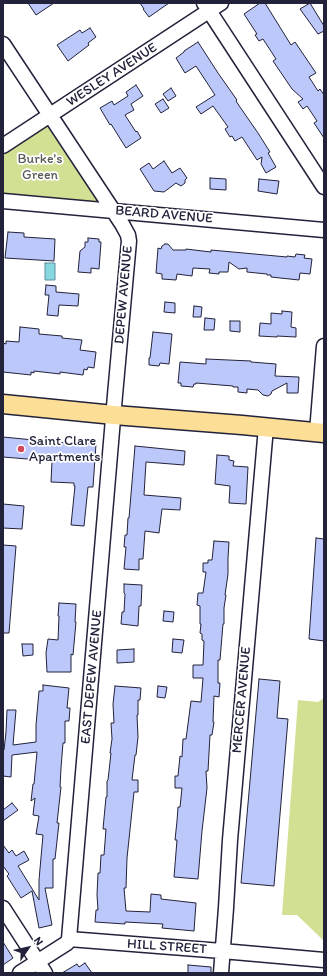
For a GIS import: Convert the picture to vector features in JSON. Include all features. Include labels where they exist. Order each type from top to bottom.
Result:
[{"type":"main road","points":[[3,404],[321,433]]},
{"type":"street","name":"WESLEY AVENUE","points":[[3,146],[206,7],[221,3]]},
{"type":"street","points":[[206,7],[324,186]]},
{"type":"street","name":"DEPEW AVENUE","points":[[3,44],[114,211],[128,235],[129,241],[114,415]]},
{"type":"street","name":"BEARD AVENUE","points":[[3,202],[324,230]]},
{"type":"street","points":[[321,433],[324,346]]},
{"type":"street","name":"EAST DEPEW AVENUE","points":[[69,939],[114,415]]},
{"type":"street","name":"MERCER AVENUE","points":[[220,973],[230,840],[266,427]]},
{"type":"street","points":[[3,908],[41,967]]},
{"type":"street","points":[[20,973],[41,967],[67,943],[69,939]]},
{"type":"street","name":"HILL STREET","points":[[69,939],[324,960]]},
{"type":"green space","name":"Burke's Green","points":[[48,124],[102,203],[3,195],[3,153]]},
{"type":"green space","points":[[324,698],[323,940],[297,915],[282,915],[298,700],[318,702]]},
{"type":"water","points":[[45,263],[55,263],[55,280],[45,280]]},
{"type":"building","points":[[28,3],[54,3],[36,15]]},
{"type":"building","points":[[140,3],[169,3],[149,17]]},
{"type":"building","points":[[260,3],[265,3],[291,45],[295,42],[316,73],[309,77],[318,91],[320,89],[324,95],[324,138],[314,123],[317,121],[307,106],[303,109],[298,102],[303,99],[292,89],[273,61],[276,59],[263,39],[259,41],[255,35],[257,34],[244,14]]},
{"type":"building","points":[[310,3],[324,26],[324,31],[318,34],[300,9]]},
{"type":"building","points":[[90,28],[96,37],[88,43],[89,45],[68,61],[57,45],[80,30],[82,33]]},
{"type":"building","points":[[198,42],[270,152],[268,153],[276,167],[266,173],[261,164],[262,157],[257,160],[242,137],[235,141],[232,136],[230,137],[225,129],[228,127],[213,106],[201,114],[196,107],[215,95],[196,66],[185,73],[176,58]]},
{"type":"building","points":[[136,85],[143,96],[131,104],[134,110],[125,115],[141,138],[126,148],[100,108],[112,101],[114,105],[128,96],[126,92]]},
{"type":"building","points":[[171,88],[176,96],[168,101],[163,94]]},
{"type":"building","points":[[163,99],[169,108],[161,113],[155,104]]},
{"type":"building","points":[[164,161],[172,173],[180,168],[187,178],[185,183],[181,186],[176,183],[164,192],[154,191],[140,169],[149,163],[153,169]]},
{"type":"building","points":[[210,178],[226,179],[226,190],[210,189]]},
{"type":"building","points":[[259,179],[279,181],[277,194],[258,191]]},
{"type":"building","points":[[8,232],[24,233],[24,237],[55,239],[54,261],[5,258]]},
{"type":"building","points":[[88,238],[99,239],[99,242],[101,242],[99,269],[91,268],[91,273],[78,272],[80,251],[85,247],[85,242],[88,242]]},
{"type":"building","points":[[165,244],[168,244],[173,250],[186,249],[211,252],[211,250],[287,257],[295,257],[296,254],[305,255],[304,258],[312,259],[310,274],[300,273],[299,280],[271,277],[271,275],[267,274],[247,272],[247,268],[239,269],[229,262],[228,272],[219,272],[219,274],[209,273],[210,269],[193,268],[192,276],[177,274],[176,280],[162,279],[162,274],[156,273],[158,248],[161,249]]},
{"type":"building","points":[[46,285],[56,286],[56,292],[79,294],[78,306],[59,305],[58,316],[47,315],[49,295],[45,295]]},
{"type":"building","points":[[165,302],[175,303],[175,313],[164,312]]},
{"type":"building","points":[[194,306],[202,307],[201,317],[193,317]]},
{"type":"building","points":[[282,311],[292,312],[291,327],[296,328],[296,337],[259,336],[260,323],[271,324],[271,313],[282,314]]},
{"type":"building","points":[[205,318],[215,319],[214,330],[204,330]]},
{"type":"building","points":[[230,321],[240,321],[240,332],[230,331]]},
{"type":"building","points":[[20,327],[39,329],[39,334],[82,340],[80,350],[96,352],[94,368],[88,367],[87,370],[84,369],[83,375],[34,371],[34,373],[31,372],[31,375],[3,372],[3,343],[6,344],[6,341],[19,342]]},
{"type":"building","points":[[153,332],[172,334],[169,364],[160,363],[159,366],[149,365]]},
{"type":"building","points":[[206,359],[251,361],[276,364],[275,376],[299,377],[298,393],[287,393],[287,383],[272,391],[268,396],[263,395],[258,390],[247,389],[247,393],[238,392],[238,387],[233,386],[196,383],[193,387],[181,386],[181,383],[178,383],[180,362],[206,364]]},
{"type":"building","points":[[3,437],[96,444],[93,487],[88,487],[84,526],[71,525],[75,486],[74,483],[51,482],[52,461],[3,457]]},
{"type":"building","points":[[135,446],[185,451],[184,465],[146,462],[144,495],[181,498],[180,510],[162,509],[159,533],[145,531],[143,559],[139,559],[139,570],[124,569],[126,547],[124,547],[125,535],[127,535],[129,518]]},
{"type":"building","points":[[217,455],[229,456],[229,460],[234,461],[233,466],[248,467],[246,504],[229,503],[230,486],[215,484]]},
{"type":"building","name":"Saint Clare Apartments","points":[[3,504],[24,506],[22,529],[3,528]]},
{"type":"building","points":[[316,538],[324,539],[324,641],[309,639]]},
{"type":"building","points":[[214,541],[229,542],[228,574],[220,660],[218,660],[218,683],[220,683],[219,697],[214,696],[214,722],[212,735],[210,735],[208,771],[206,771],[207,788],[198,879],[174,877],[177,840],[175,840],[178,807],[180,807],[182,788],[175,788],[175,776],[178,776],[180,756],[182,757],[183,739],[186,739],[191,701],[201,702],[203,678],[193,678],[193,665],[203,665],[204,641],[202,640],[202,634],[200,633],[200,606],[197,605],[198,593],[203,593],[206,572],[203,572],[203,563],[208,563],[208,560],[212,560]]},
{"type":"building","points":[[3,545],[16,546],[9,633],[3,633]]},
{"type":"building","points":[[124,584],[142,585],[138,626],[121,624],[122,612],[124,612]]},
{"type":"building","points":[[59,603],[76,604],[73,655],[71,654],[71,672],[47,672],[46,653],[48,639],[58,640]]},
{"type":"building","points":[[164,611],[174,612],[173,622],[163,621]]},
{"type":"building","points":[[173,639],[184,640],[182,653],[172,652]]},
{"type":"building","points":[[22,644],[33,644],[33,655],[23,656]]},
{"type":"building","points":[[134,649],[134,662],[117,663],[117,650]]},
{"type":"building","points":[[259,679],[280,681],[277,718],[288,719],[274,886],[241,883]]},
{"type":"building","points":[[43,685],[69,688],[67,708],[70,708],[69,721],[65,721],[65,743],[63,743],[61,787],[57,823],[59,823],[55,859],[53,859],[53,888],[45,888],[52,925],[39,928],[32,891],[21,898],[7,876],[9,874],[3,866],[3,845],[9,853],[12,850],[16,856],[24,851],[29,860],[18,866],[39,900],[39,880],[43,835],[36,834],[39,816],[33,815],[35,798],[31,801],[37,752],[12,755],[11,777],[3,776],[3,750],[7,710],[16,710],[13,745],[36,742],[39,691],[43,691]]},
{"type":"building","points":[[115,686],[141,688],[140,700],[138,700],[138,737],[132,780],[138,780],[138,792],[134,792],[127,858],[126,888],[124,888],[126,911],[150,912],[151,894],[161,895],[161,899],[196,903],[194,931],[162,928],[163,924],[95,922],[96,910],[98,910],[98,873],[100,873],[101,855],[104,855],[106,829],[103,829],[111,753],[111,723],[114,723],[113,704]]},
{"type":"building","points":[[158,686],[167,687],[165,698],[157,697]]},
{"type":"building","points":[[12,803],[18,810],[3,821],[3,810]]},
{"type":"building","points":[[3,942],[13,958],[3,965]]},
{"type":"building","points":[[85,963],[92,973],[62,973],[77,964],[79,967]]},
{"type":"building","points":[[188,965],[211,967],[211,973],[188,973]]},
{"type":"place","name":"Saint Clare Apartments","points":[[21,449]]}]
